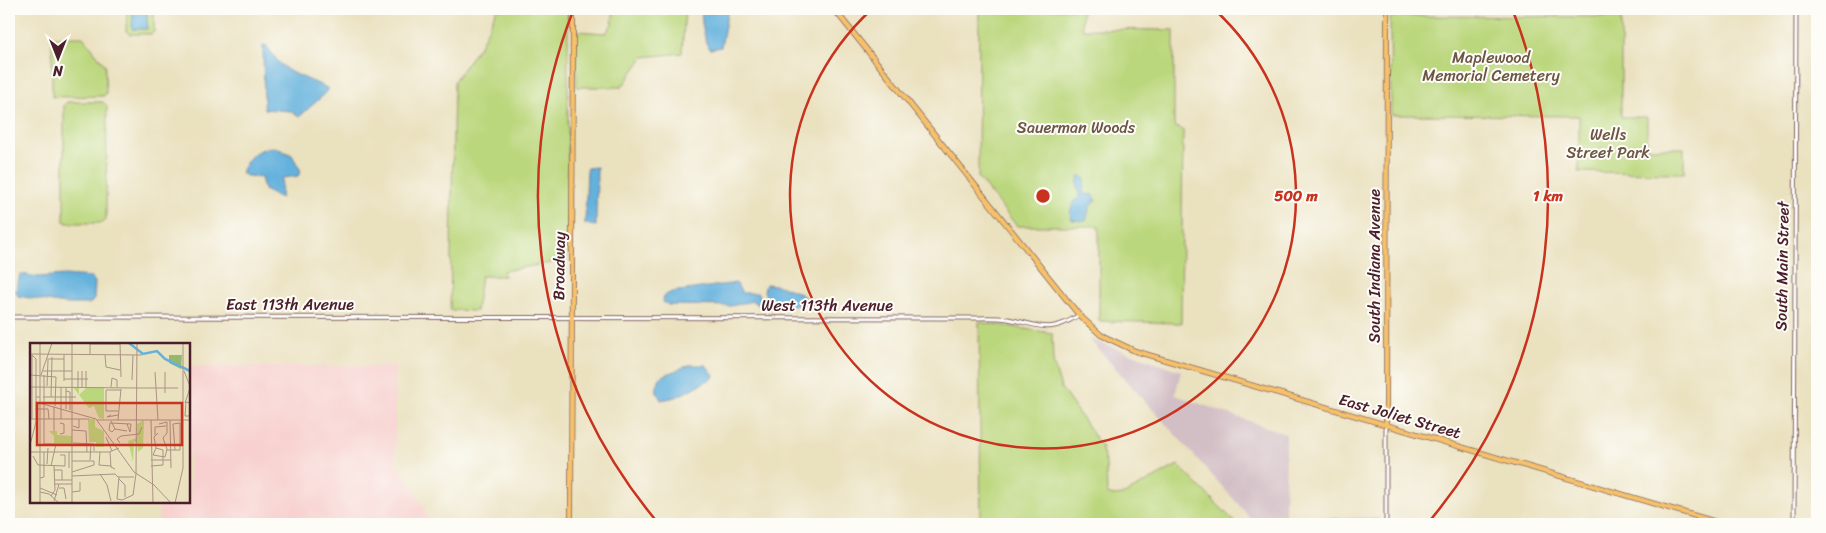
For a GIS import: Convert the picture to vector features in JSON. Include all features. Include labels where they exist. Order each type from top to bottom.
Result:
[{"type":"main road","name":"Broadway","points":[[571,524],[573,9]]},
{"type":"main road","name":"East Joliet Street","points":[[834,9],[1079,315],[1101,335],[1135,351],[1723,524]]},
{"type":"main road","name":"South Indiana Avenue","points":[[1386,426],[1387,9]]},
{"type":"street","name":"South Main Street","points":[[1794,524],[1796,9]]},
{"type":"street","name":"West 113th Avenue","points":[[571,317],[1006,318],[1047,327],[1067,323],[1079,315]]},
{"type":"street","name":"East 113th Avenue","points":[[9,317],[571,317]]},
{"type":"street","name":"South Indiana Avenue","points":[[1386,426],[1386,524]]},
{"type":"shaded area","points":[[1458,9],[1593,9],[1593,12],[1458,11]]},
{"type":"shaded area","points":[[1089,339],[1181,371],[1175,395],[1286,434],[1285,517],[1379,518],[1379,524],[1256,524]]},
{"type":"shaded area","points":[[190,366],[395,366],[395,460],[424,507],[429,524],[158,524],[159,503],[190,503]]},
{"type":"green space","points":[[127,9],[133,9],[133,29],[147,29],[147,9],[154,9],[154,32],[151,34],[129,34],[126,31]]},
{"type":"green space","points":[[497,9],[568,9],[568,260],[503,271],[504,276],[481,276],[476,311],[450,310],[454,81],[481,44]]},
{"type":"green space","points":[[614,9],[685,9],[682,53],[643,57],[622,87],[577,87],[576,31],[606,33],[612,24]]},
{"type":"green space","name":"Sauerman Woods","points":[[979,9],[1082,9],[1082,29],[1174,30],[1174,126],[1183,130],[1181,323],[1099,321],[1099,226],[1017,226],[978,178]]},
{"type":"green space","name":"Maplewood Memorial Cemetery","points":[[1392,16],[1621,17],[1621,117],[1647,117],[1647,148],[1684,148],[1684,173],[1579,172],[1579,116],[1391,115],[1390,19]]},
{"type":"green space","points":[[52,37],[83,37],[105,65],[106,93],[104,96],[52,97]]},
{"type":"green space","points":[[67,102],[103,102],[107,106],[106,220],[103,223],[67,223],[64,221],[64,105]]},
{"type":"green space","points":[[979,322],[1052,333],[1053,362],[1061,388],[1101,446],[1106,465],[1107,494],[1114,496],[1123,495],[1178,465],[1237,524],[981,524]]},
{"type":"water","points":[[133,9],[147,9],[147,29],[132,29]]},
{"type":"water","points":[[701,9],[728,9],[721,47],[710,49],[706,43]]},
{"type":"water","points":[[266,45],[279,63],[289,71],[327,88],[327,92],[299,117],[291,111],[264,109],[263,46]]},
{"type":"water","points":[[275,147],[292,155],[301,171],[298,176],[282,178],[281,198],[264,190],[261,177],[247,176],[241,173],[246,162],[253,154],[263,149]]},
{"type":"water","points":[[597,167],[596,226],[585,224],[587,168]]},
{"type":"water","points":[[1081,175],[1085,179],[1083,192],[1085,195],[1093,194],[1096,201],[1090,206],[1086,221],[1072,220],[1070,213],[1074,201],[1081,196],[1078,180]]},
{"type":"water","points":[[20,274],[39,277],[65,275],[91,277],[95,282],[94,300],[89,304],[65,304],[18,296],[16,291]]},
{"type":"water","points":[[736,283],[742,293],[759,293],[761,299],[759,305],[752,301],[731,306],[669,305],[663,302],[664,296],[672,292]]},
{"type":"water","points":[[766,284],[784,287],[797,292],[809,303],[793,306],[769,305],[764,291]]},
{"type":"water","points":[[689,365],[706,365],[714,375],[713,378],[676,397],[661,400],[656,390],[660,377]]},
{"type":"park label","name":"Wells Street Park","points":[[1608,143]]}]
